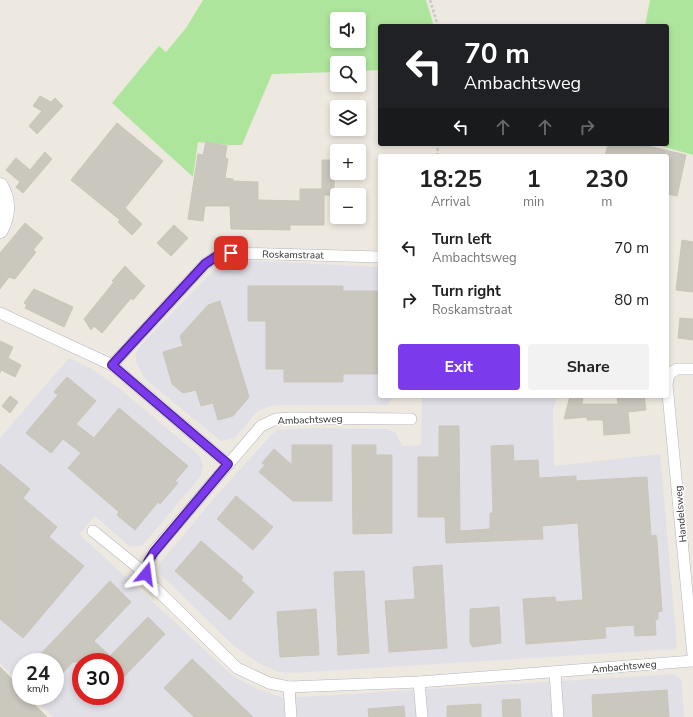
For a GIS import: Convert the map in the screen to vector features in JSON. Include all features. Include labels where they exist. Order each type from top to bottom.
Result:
[{"type":"street","points":[[0,186],[5,195],[7,210],[4,223],[0,230]]},
{"type":"street","name":"Roskamstraat","points":[[112,365],[205,264],[217,256],[231,253],[378,257]]},
{"type":"street","points":[[0,313],[112,365],[228,464]]},
{"type":"street","points":[[669,372],[677,369],[693,369]]},
{"type":"street","name":"Handelsweg","points":[[668,398],[693,655]]},
{"type":"street","name":"Ambachtsweg","points":[[411,419],[276,419],[261,426],[154,552],[148,562],[146,574],[149,582],[237,668],[269,683],[289,687],[420,682],[693,661]]},
{"type":"street","name":"Ambachtsweg","points":[[93,531],[146,574]]},
{"type":"street","points":[[555,672],[558,717]]},
{"type":"street","points":[[420,682],[422,717]]},
{"type":"street","points":[[289,687],[291,717]]},
{"type":"path","points":[[430,0],[437,24]]},
{"type":"shaded area","points":[[258,261],[378,267],[378,398],[394,398],[386,405],[271,406],[258,411],[235,438],[221,441],[145,379],[136,362],[136,353],[141,345],[218,266],[231,262]]},
{"type":"shaded area","points":[[69,358],[92,369],[120,389],[200,456],[203,465],[200,477],[142,546],[130,547],[95,516],[79,534],[233,676],[253,687],[283,698],[674,674],[681,679],[684,717],[53,717],[42,705],[64,705],[64,653],[12,653],[12,675],[0,663],[0,438]]},
{"type":"shaded area","points":[[422,398],[556,398],[553,411],[554,466],[660,454],[677,645],[675,649],[294,673],[279,672],[260,664],[234,646],[160,574],[159,566],[161,562],[215,497],[273,433],[278,430],[311,428],[388,429],[396,433],[402,446],[421,445]]},
{"type":"green space","points":[[203,0],[426,0],[433,24],[378,24],[378,70],[366,71],[366,56],[330,56],[330,72],[272,74],[242,145],[198,142],[193,177],[112,103],[159,46],[166,52],[186,28]]},
{"type":"green space","points":[[650,0],[693,0],[693,155],[661,146],[669,146],[669,24],[645,24]]},
{"type":"building","points":[[40,96],[51,102],[55,98],[63,106],[37,134],[29,126],[42,111],[33,106]]},
{"type":"building","points":[[117,123],[163,161],[125,208],[142,224],[132,235],[118,222],[120,220],[71,180]]},
{"type":"building","points":[[206,142],[227,146],[225,158],[228,159],[225,178],[233,179],[233,181],[258,182],[258,200],[300,201],[300,189],[322,189],[322,160],[330,160],[330,180],[334,180],[334,188],[330,188],[330,195],[324,195],[324,225],[290,225],[290,230],[231,229],[230,206],[205,206],[203,221],[188,219],[198,154],[203,155]]},
{"type":"building","points":[[608,146],[648,146],[686,155],[677,196],[669,194],[669,154],[606,154]]},
{"type":"building","points":[[45,152],[52,159],[23,193],[16,187],[20,182],[6,170],[16,158],[30,170]]},
{"type":"building","points":[[25,223],[43,238],[33,250],[36,252],[15,279],[9,277],[0,289],[0,253]]},
{"type":"building","points":[[174,225],[188,238],[171,256],[157,243]]},
{"type":"building","points":[[682,240],[693,242],[693,292],[676,290]]},
{"type":"building","points":[[125,266],[145,286],[133,300],[131,298],[102,333],[94,326],[91,330],[84,319]]},
{"type":"building","points":[[248,286],[343,286],[343,291],[378,291],[378,374],[343,374],[343,382],[284,382],[284,369],[266,369],[266,321],[248,321]]},
{"type":"building","points":[[34,289],[73,307],[64,327],[25,308],[27,305],[24,303]]},
{"type":"building","points":[[220,301],[249,397],[233,416],[218,420],[213,403],[201,406],[196,390],[183,393],[172,384],[163,352],[183,346],[180,336],[208,305]]},
{"type":"building","points":[[680,318],[693,319],[693,340],[678,338]]},
{"type":"building","points":[[0,341],[13,347],[8,358],[21,365],[15,377],[1,370],[0,373]]},
{"type":"building","points":[[67,377],[96,401],[76,424],[94,438],[119,408],[188,466],[175,481],[178,483],[160,504],[158,502],[135,530],[117,515],[119,512],[68,468],[81,453],[63,439],[51,453],[26,433],[58,395],[54,392]]},
{"type":"building","points":[[10,396],[18,402],[10,413],[2,406]]},
{"type":"building","points":[[569,398],[583,398],[582,404],[618,404],[617,398],[644,398],[646,410],[628,412],[630,433],[604,435],[603,420],[587,420],[587,417],[564,419]]},
{"type":"building","points":[[439,426],[459,426],[460,531],[490,529],[490,513],[493,513],[491,446],[513,445],[514,461],[538,460],[539,478],[576,476],[576,481],[647,477],[651,536],[656,535],[657,542],[662,611],[658,612],[658,619],[655,620],[656,635],[635,636],[634,625],[605,627],[606,638],[526,644],[523,599],[555,597],[556,602],[583,600],[578,523],[542,526],[543,539],[446,543],[445,517],[418,517],[418,457],[439,457]]},
{"type":"building","points":[[292,445],[332,445],[332,501],[293,501],[259,472],[265,465],[262,463],[274,449],[292,465]]},
{"type":"building","points":[[352,445],[376,445],[376,455],[392,455],[392,533],[353,534]]},
{"type":"building","points":[[0,464],[30,489],[23,498],[57,527],[49,537],[84,566],[23,638],[0,619]]},
{"type":"building","points":[[236,496],[273,527],[253,550],[217,519]]},
{"type":"building","points":[[201,541],[243,577],[241,580],[254,592],[230,620],[175,571]]},
{"type":"building","points":[[442,565],[447,648],[389,652],[385,601],[415,599],[413,567]]},
{"type":"building","points":[[364,571],[369,653],[338,655],[334,572]]},
{"type":"building","points":[[110,581],[131,602],[94,641],[107,653],[72,653],[72,663],[64,672],[64,653],[42,653]]},
{"type":"building","points":[[499,607],[501,643],[473,647],[470,643],[470,609]]},
{"type":"building","points":[[316,609],[319,655],[280,657],[277,612]]},
{"type":"building","points":[[148,617],[165,634],[124,677],[124,653],[113,653]]},
{"type":"building","points":[[192,659],[253,717],[194,717],[164,688]]},
{"type":"building","points":[[0,667],[12,679],[12,705],[34,705],[47,717],[0,717]]},
{"type":"building","points":[[667,690],[669,717],[593,717],[592,695]]},
{"type":"building","points":[[520,699],[521,717],[503,717],[502,700]]},
{"type":"building","points":[[481,704],[481,717],[447,717],[447,706]]},
{"type":"building","points":[[404,706],[405,717],[369,717],[368,709]]},
{"type":"route","points":[[146,574],[148,562],[154,552],[228,464],[112,365],[205,264],[217,256],[231,253]]}]
